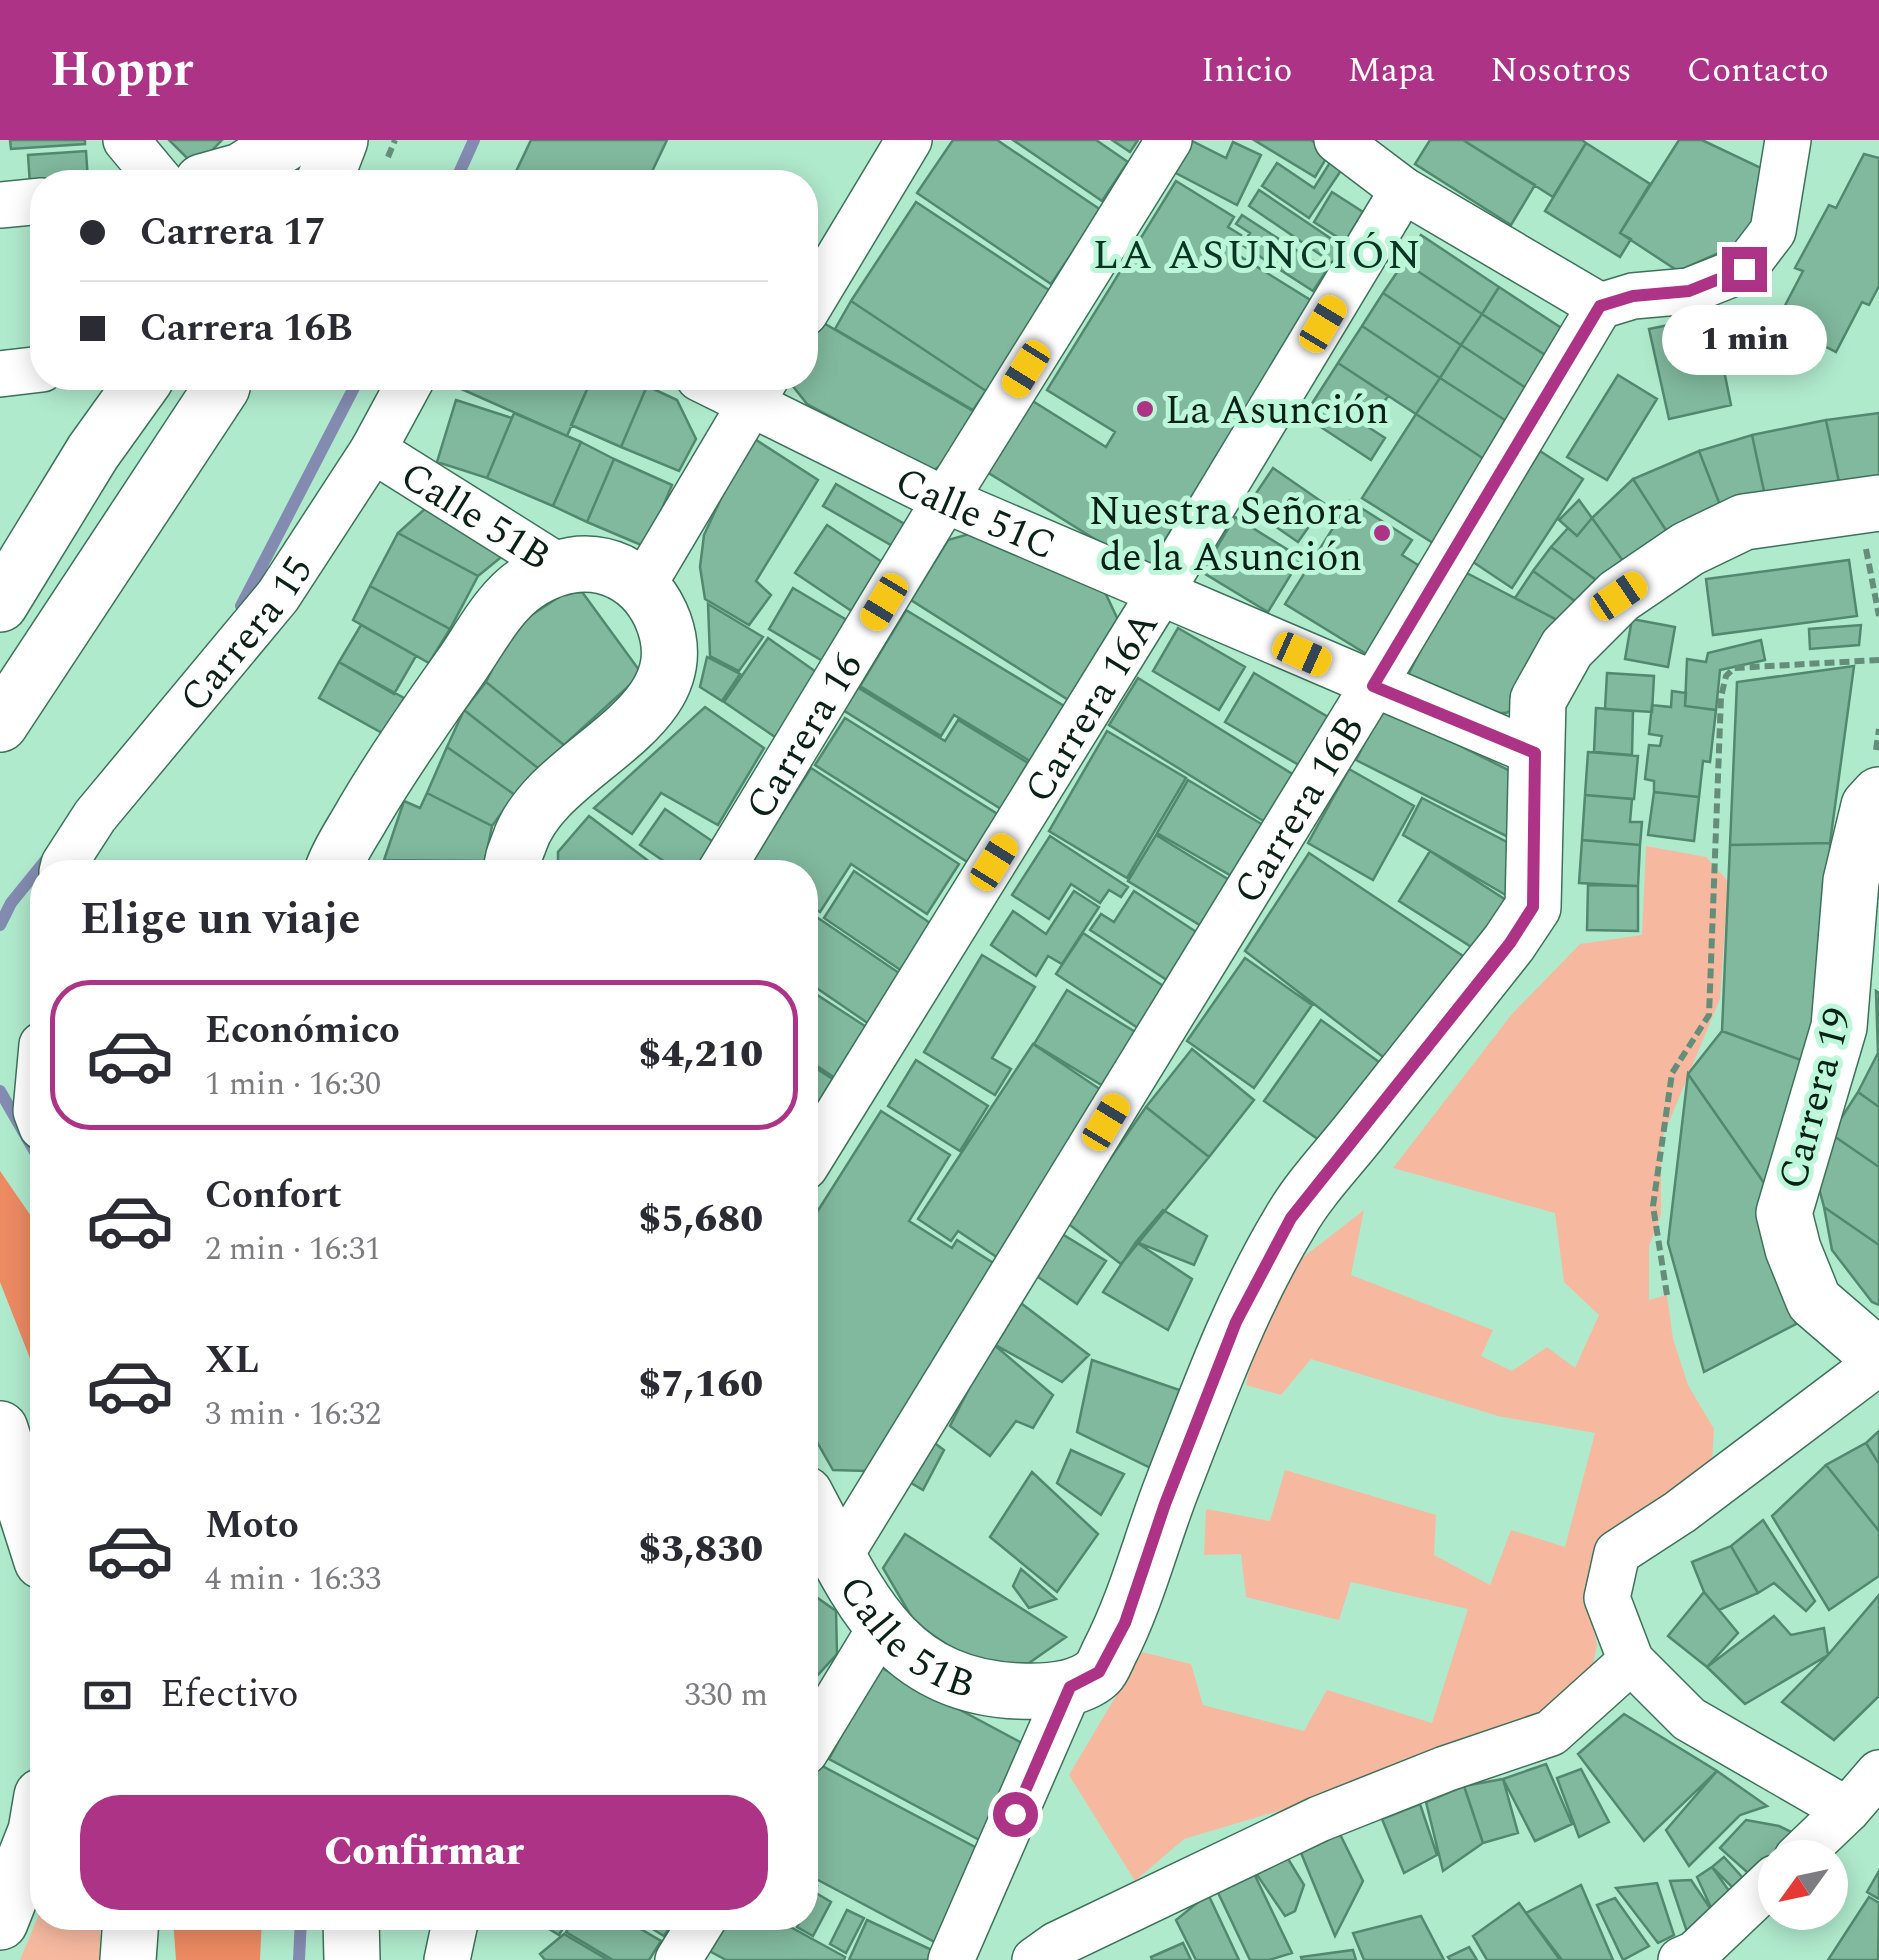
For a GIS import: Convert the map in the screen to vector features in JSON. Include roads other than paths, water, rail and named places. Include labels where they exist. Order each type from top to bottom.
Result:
[{"type":"main road","points":[[329,170],[340,140]]},
{"type":"main road","points":[[245,170],[287,158]]},
{"type":"main road","points":[[0,604],[16,556],[137,390]]},
{"type":"main road","points":[[0,724],[220,390]]},
{"type":"main road","points":[[1070,1687],[1099,1672],[1125,1623],[1165,1504],[1236,1322],[1291,1218],[1510,943],[1533,907],[1538,700],[1567,648],[1619,596],[1688,548],[1744,522],[1868,505]]},
{"type":"main road","name":"Calle 51B","points":[[558,566],[585,563],[619,571],[642,587]]},
{"type":"main road","points":[[339,860],[396,758],[498,613],[524,585],[558,566]]},
{"type":"main road","points":[[515,860],[524,827],[546,796],[640,718],[665,682],[670,640],[658,606],[642,587]]},
{"type":"main road","name":"Carrera 19","points":[[1874,801],[1851,881],[1839,1026],[1784,1212],[1793,1249],[1814,1301],[1879,1360]]},
{"type":"main road","points":[[0,1429],[30,1523]]},
{"type":"main road","name":"Calle 51B","points":[[818,1518],[881,1628],[916,1658],[959,1680],[995,1690],[1040,1692],[1070,1687]]},
{"type":"main road","points":[[0,1922],[30,1844]]},
{"type":"main road","points":[[128,1960],[130,1930]]},
{"type":"main road","points":[[351,1930],[352,1960]]},
{"type":"street","points":[[126,140],[151,170]]},
{"type":"street","points":[[818,291],[908,140]]},
{"type":"street","name":"Carrera 16","points":[[727,860],[944,500],[1169,140]]},
{"type":"street","points":[[1337,140],[1404,190],[1600,306],[1633,296],[1689,291],[1744,269],[1772,231],[1788,140]]},
{"type":"street","name":"Carrera 16A","points":[[818,1145],[1404,190]]},
{"type":"street","points":[[0,205],[30,201]]},
{"type":"street","name":"Carrera 16B","points":[[839,1557],[1373,686],[1600,306]]},
{"type":"street","points":[[0,374],[30,370]]},
{"type":"street","name":"Carrera 15","points":[[67,860],[96,816],[278,596],[373,450],[406,390]]},
{"type":"street","points":[[642,587],[759,391]]},
{"type":"street","name":"Calle 51C","points":[[759,391],[944,500],[1162,590],[1373,686],[1535,753]]},
{"type":"street","name":"Calle 51B","points":[[373,450],[558,566]]},
{"type":"street","points":[[1847,1810],[1689,1719],[1631,1661],[1607,1598],[1617,1553],[1680,1512],[1879,1360]]},
{"type":"street","points":[[818,1731],[881,1628]]},
{"type":"street","points":[[1035,1960],[1056,1946],[1319,1819],[1552,1733],[1631,1661]]},
{"type":"street","points":[[951,1960],[1070,1687]]},
{"type":"street","points":[[1816,1840],[1879,1773]]},
{"type":"street","points":[[1694,1958],[1758,1895]]},
{"type":"street","points":[[447,1960],[453,1930]]},
{"type":"street","points":[[678,1960],[697,1930]]},
{"type":"waterway","points":[[460,170],[474,140]]},
{"type":"waterway","points":[[241,606],[353,390]]},
{"type":"waterway","points":[[46,860],[49,856]]},
{"type":"waterway","points":[[0,925],[30,880]]},
{"type":"waterway","points":[[0,1091],[30,1143]]},
{"type":"waterway","points":[[299,1960],[300,1930]]},
{"type":"place","name":"La Asunción","points":[[1145,409]]},
{"type":"place","name":"Nuestra Señora de la Asunción","points":[[1382,533]]},
{"type":"district","name":"LA ASUNCIÓN","points":[[1258,253]]}]
